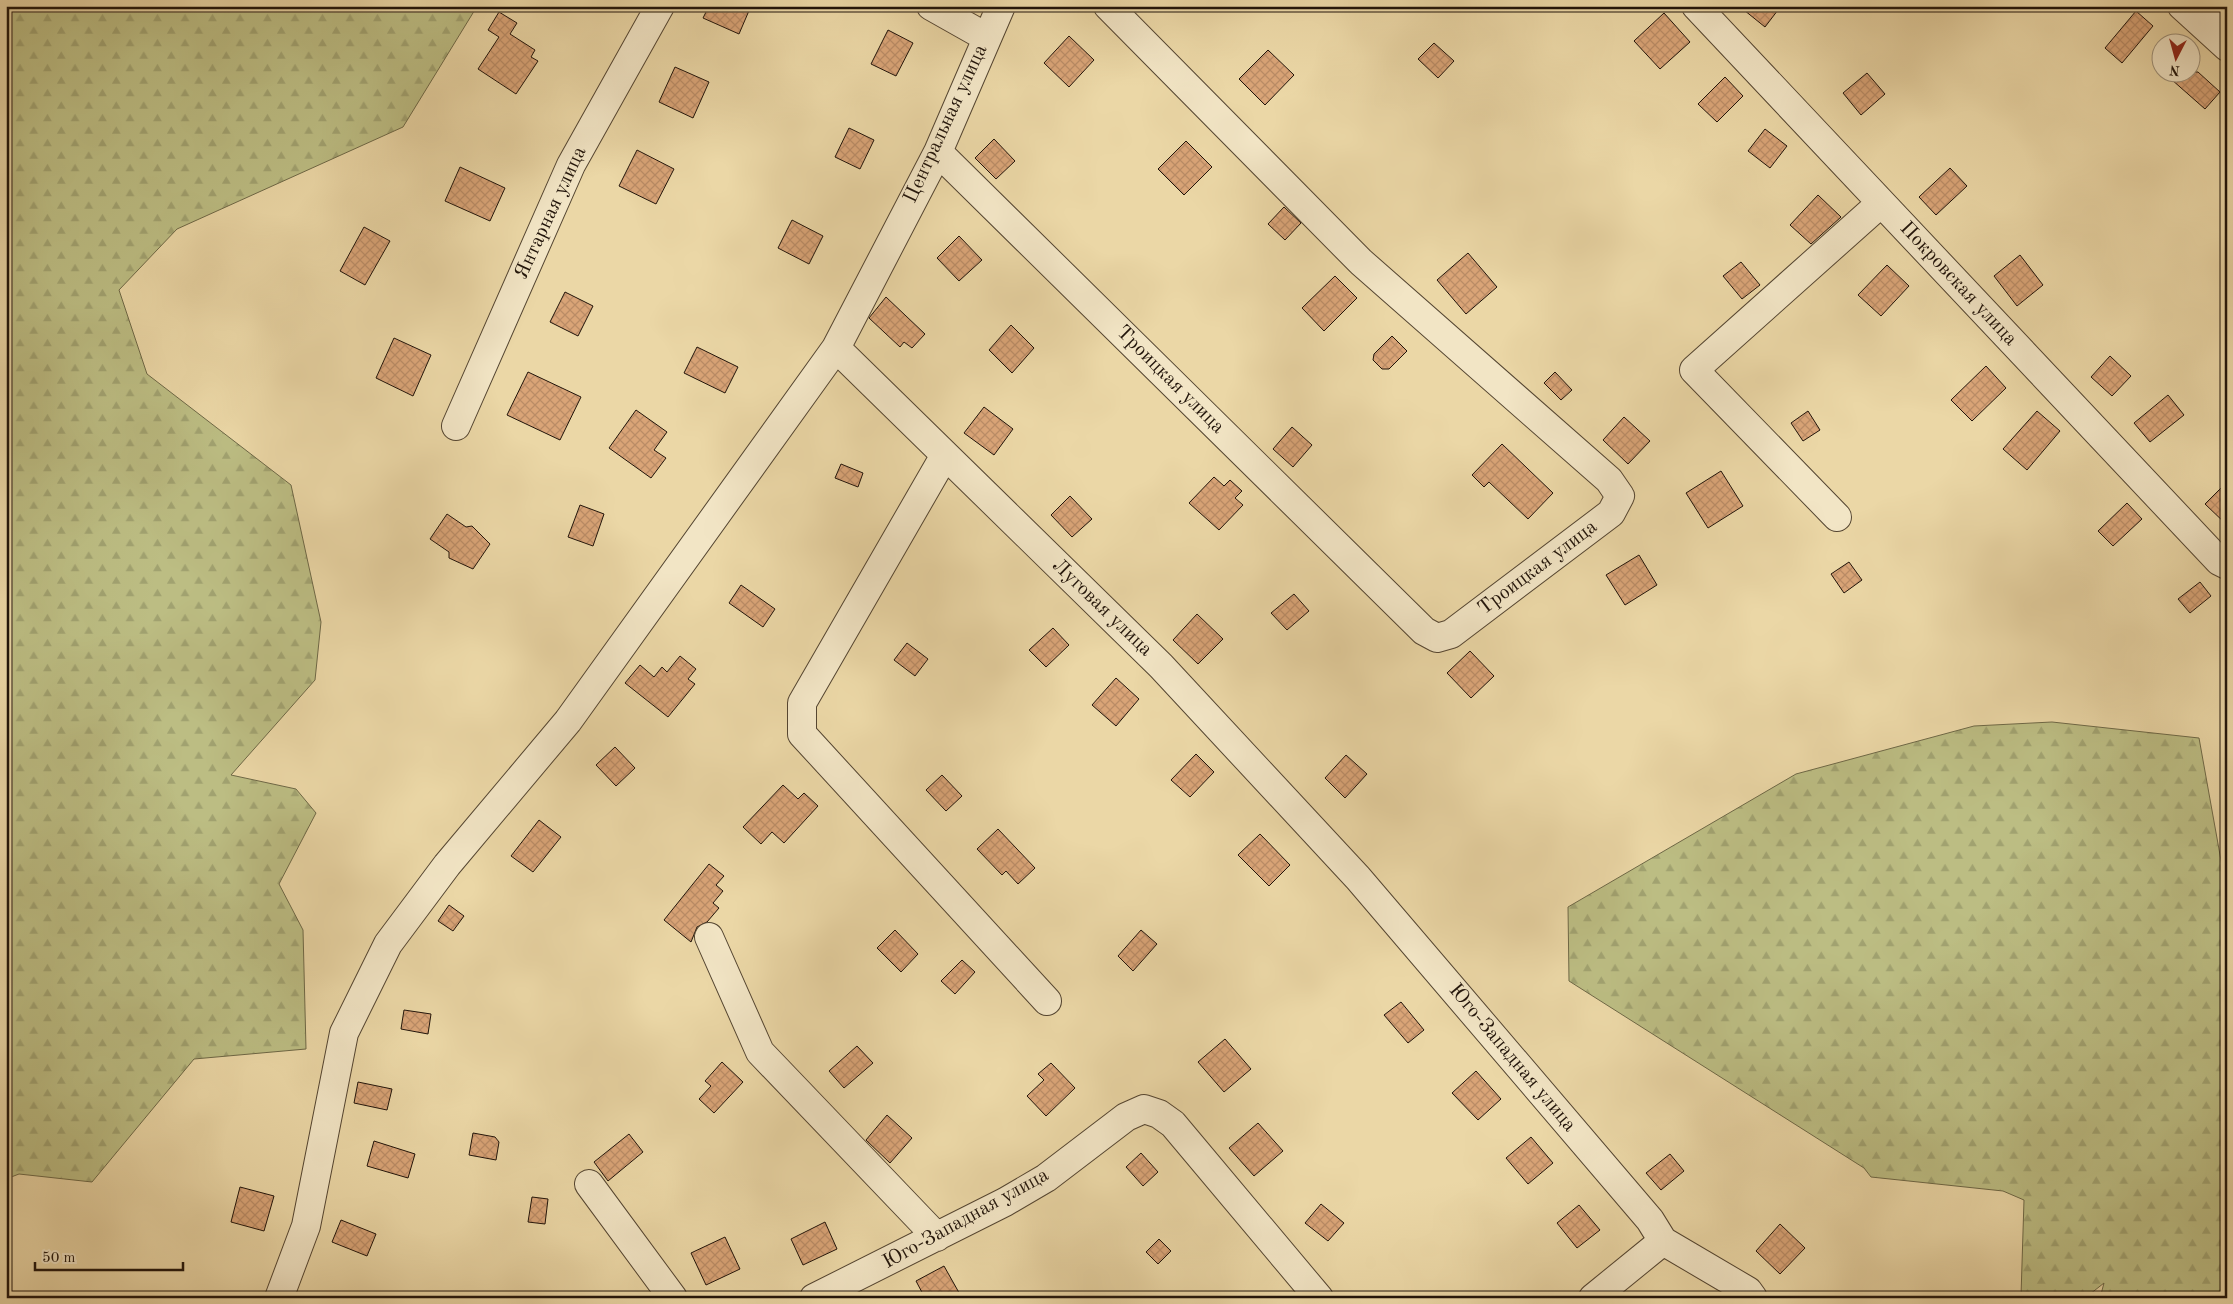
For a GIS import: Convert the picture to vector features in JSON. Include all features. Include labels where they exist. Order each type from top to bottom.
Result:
[{"type":"street","name":"Янтарная улица","points":[[456,426],[571,165],[660,6]]},
{"type":"street","points":[[931,6],[986,37]]},
{"type":"street","name":"Центральная улица","points":[[279,1298],[306,1226],[344,1033],[388,944],[447,865],[568,721],[836,348],[938,152],[1001,6]]},
{"type":"street","name":"Троицкая улица","points":[[938,152],[1424,631],[1437,638],[1451,634],[1611,514],[1620,496],[1609,480],[1361,262],[1108,6]]},
{"type":"street","name":"Покровская улица","points":[[1696,6],[2223,563]]},
{"type":"street","points":[[2182,6],[2227,47]]},
{"type":"street","points":[[2220,6],[2227,20]]},
{"type":"street","points":[[1837,517],[1694,370],[1881,203]]},
{"type":"street","name":"Луговая улица","points":[[836,348],[1161,666],[1358,878]]},
{"type":"street","points":[[945,455],[802,703],[802,734],[1047,1001]]},
{"type":"street","name":"Юго-Западная улица","points":[[1358,878],[1650,1220],[1663,1241],[1748,1291],[1753,1298]]},
{"type":"street","points":[[709,937],[760,1052],[937,1237]]},
{"type":"street","name":"Юго-Западная улица","points":[[814,1298],[937,1237],[1046,1178],[1126,1117],[1144,1109],[1159,1114],[1173,1124],[1319,1298]]},
{"type":"street","points":[[589,1184],[673,1298]]},
{"type":"street","points":[[1593,1298],[1663,1241]]},
{"type":"green space","points":[[6,6],[474,6],[476,8],[403,127],[177,229],[119,290],[147,374],[291,485],[321,622],[315,680],[231,775],[296,789],[316,813],[279,884],[303,930],[306,1049],[194,1059],[92,1182],[19,1174],[6,1179]]},
{"type":"green space","points":[[2052,722],[2199,738],[2222,866],[2227,870],[2227,1298],[2100,1298],[2104,1283],[2085,1298],[2026,1298],[2021,1296],[2024,1200],[2003,1191],[1871,1177],[1864,1168],[1569,981],[1568,907],[1796,774],[1974,726]]},
{"type":"building","points":[[709,6],[751,6],[739,34],[703,18]]},
{"type":"building","points":[[1739,6],[1781,6],[1765,27]]},
{"type":"building","points":[[2136,11],[2153,26],[2122,63],[2105,48]]},
{"type":"building","points":[[499,12],[517,23],[510,34],[535,50],[531,57],[538,61],[516,94],[478,69],[499,37],[488,30]]},
{"type":"building","points":[[1664,13],[1690,42],[1660,69],[1634,41]]},
{"type":"building","points":[[888,30],[913,43],[896,76],[871,64]]},
{"type":"building","points":[[1069,36],[1094,60],[1069,87],[1044,63]]},
{"type":"building","points":[[1434,43],[1454,61],[1438,78],[1418,59]]},
{"type":"building","points":[[1268,50],[1294,75],[1265,105],[1239,79]]},
{"type":"building","points":[[675,67],[709,82],[693,118],[659,102]]},
{"type":"building","points":[[1867,73],[1885,94],[1861,115],[1843,93]]},
{"type":"building","points":[[2200,74],[2220,92],[2205,109],[2174,82],[2200,82]]},
{"type":"building","points":[[1725,77],[1743,96],[1717,122],[1698,104]]},
{"type":"building","points":[[849,128],[874,140],[860,169],[835,157]]},
{"type":"building","points":[[1765,129],[1787,146],[1770,168],[1748,151]]},
{"type":"building","points":[[994,139],[1015,161],[996,179],[975,158]]},
{"type":"building","points":[[1186,141],[1212,167],[1184,195],[1158,169]]},
{"type":"building","points":[[637,150],[674,169],[656,204],[619,186]]},
{"type":"building","points":[[460,167],[505,188],[490,221],[445,201]]},
{"type":"building","points":[[1950,168],[1967,186],[1936,215],[1919,197]]},
{"type":"building","points":[[1818,195],[1841,217],[1811,244],[1790,225]]},
{"type":"building","points":[[1284,207],[1301,223],[1285,240],[1268,224]]},
{"type":"building","points":[[792,220],[823,236],[809,264],[778,248]]},
{"type":"building","points":[[364,227],[390,241],[365,285],[340,271]]},
{"type":"building","points":[[959,236],[982,260],[959,281],[937,258]]},
{"type":"building","points":[[1468,253],[1497,287],[1466,314],[1437,280]]},
{"type":"building","points":[[2020,255],[2043,285],[2017,306],[1994,276]]},
{"type":"building","points":[[1741,262],[1760,285],[1742,299],[1723,276]]},
{"type":"building","points":[[1887,265],[1909,286],[1881,316],[1858,295]]},
{"type":"building","points":[[1335,276],[1357,298],[1324,331],[1302,308]]},
{"type":"building","points":[[565,292],[593,306],[578,336],[550,322]]},
{"type":"building","points":[[886,297],[925,334],[912,348],[904,342],[900,347],[869,318]]},
{"type":"building","points":[[1011,325],[1034,348],[1012,373],[989,350]]},
{"type":"building","points":[[1392,336],[1407,351],[1389,369],[1382,369],[1373,360],[1374,354]]},
{"type":"building","points":[[394,338],[431,355],[413,396],[376,378]]},
{"type":"building","points":[[697,347],[738,367],[725,393],[684,373]]},
{"type":"building","points":[[2110,356],[2131,376],[2112,396],[2091,377]]},
{"type":"building","points":[[1986,366],[2006,388],[1972,421],[1951,400]]},
{"type":"building","points":[[528,372],[581,397],[560,440],[507,415]]},
{"type":"building","points":[[1555,372],[1572,390],[1561,400],[1544,383]]},
{"type":"building","points":[[2168,395],[2184,415],[2150,442],[2134,423]]},
{"type":"building","points":[[984,407],[1013,429],[994,455],[964,433]]},
{"type":"building","points":[[636,410],[667,432],[654,450],[666,458],[651,478],[609,448]]},
{"type":"building","points":[[1808,411],[1820,430],[1803,441],[1791,423]]},
{"type":"building","points":[[2037,411],[2060,431],[2027,470],[2003,449]]},
{"type":"building","points":[[1624,417],[1650,441],[1628,464],[1603,440]]},
{"type":"building","points":[[1292,427],[1312,445],[1293,467],[1273,449]]},
{"type":"building","points":[[1502,444],[1553,493],[1528,519],[1489,482],[1484,487],[1472,475]]},
{"type":"building","points":[[841,464],[863,473],[858,487],[835,478]]},
{"type":"building","points":[[1721,471],[1743,506],[1708,528],[1686,493]]},
{"type":"building","points":[[1214,477],[1224,486],[1230,480],[1242,491],[1235,498],[1243,505],[1219,530],[1189,503]]},
{"type":"building","points":[[2227,482],[2227,525],[2205,504]]},
{"type":"building","points":[[1070,496],[1092,519],[1072,537],[1051,515]]},
{"type":"building","points":[[2127,503],[2142,519],[2113,546],[2098,531]]},
{"type":"building","points":[[580,505],[604,514],[593,546],[568,537]]},
{"type":"building","points":[[447,514],[466,527],[472,526],[490,544],[473,569],[449,558],[449,552],[430,539]]},
{"type":"building","points":[[1639,555],[1657,585],[1625,605],[1606,575]]},
{"type":"building","points":[[1849,562],[1862,580],[1844,593],[1831,574]]},
{"type":"building","points":[[2200,582],[2211,596],[2190,613],[2178,599]]},
{"type":"building","points":[[741,585],[775,609],[763,627],[729,603]]},
{"type":"building","points":[[1294,594],[1309,611],[1287,630],[1271,613]]},
{"type":"building","points":[[1197,614],[1223,639],[1198,664],[1173,640]]},
{"type":"building","points":[[1053,628],[1069,645],[1046,667],[1029,650]]},
{"type":"building","points":[[907,643],[928,659],[915,676],[894,660]]},
{"type":"building","points":[[1470,651],[1494,676],[1471,698],[1447,673]]},
{"type":"building","points":[[680,656],[696,669],[688,679],[695,684],[668,717],[625,683],[640,665],[654,677],[662,667],[667,672]]},
{"type":"building","points":[[1116,678],[1139,699],[1116,726],[1092,705]]},
{"type":"building","points":[[615,747],[635,768],[616,786],[596,765]]},
{"type":"building","points":[[1196,754],[1214,772],[1190,797],[1171,780]]},
{"type":"building","points":[[1346,755],[1367,774],[1345,798],[1325,778]]},
{"type":"building","points":[[942,775],[962,796],[946,811],[926,790]]},
{"type":"building","points":[[783,785],[798,799],[804,793],[818,806],[784,843],[772,832],[761,844],[743,827]]},
{"type":"building","points":[[539,820],[561,837],[533,872],[511,856]]},
{"type":"building","points":[[998,829],[1035,868],[1018,884],[1006,871],[1002,875],[977,849]]},
{"type":"building","points":[[1260,834],[1290,865],[1269,886],[1238,855]]},
{"type":"building","points":[[709,864],[724,876],[716,885],[723,891],[713,903],[719,908],[707,922],[697,927],[691,942],[664,920]]},
{"type":"building","points":[[449,905],[464,916],[453,931],[438,921]]},
{"type":"building","points":[[895,930],[918,954],[901,972],[877,948]]},
{"type":"building","points":[[1141,930],[1157,944],[1133,971],[1118,956]]},
{"type":"building","points":[[962,960],[975,972],[955,994],[941,981]]},
{"type":"building","points":[[1401,1002],[1424,1030],[1408,1043],[1384,1015]]},
{"type":"building","points":[[404,1010],[431,1014],[428,1034],[401,1029]]},
{"type":"building","points":[[1225,1039],[1251,1069],[1224,1092],[1198,1062]]},
{"type":"building","points":[[857,1046],[873,1063],[844,1088],[829,1071]]},
{"type":"building","points":[[722,1062],[743,1082],[714,1113],[699,1099],[711,1086],[705,1081]]},
{"type":"building","points":[[1051,1063],[1075,1088],[1046,1116],[1027,1096],[1044,1080],[1038,1074]]},
{"type":"building","points":[[1476,1071],[1501,1099],[1478,1120],[1452,1093]]},
{"type":"building","points":[[358,1082],[392,1089],[387,1110],[354,1103]]},
{"type":"building","points":[[887,1115],[912,1138],[890,1163],[866,1140]]},
{"type":"building","points":[[1258,1123],[1283,1151],[1254,1176],[1229,1148]]},
{"type":"building","points":[[473,1133],[495,1137],[499,1142],[496,1160],[469,1155]]},
{"type":"building","points":[[629,1134],[643,1152],[608,1181],[594,1162]]},
{"type":"building","points":[[1531,1137],[1553,1163],[1528,1184],[1506,1158]]},
{"type":"building","points":[[374,1141],[415,1154],[408,1178],[367,1166]]},
{"type":"building","points":[[1141,1153],[1158,1172],[1143,1186],[1126,1167]]},
{"type":"building","points":[[1670,1154],[1684,1171],[1661,1190],[1646,1173]]},
{"type":"building","points":[[240,1187],[274,1196],[264,1231],[231,1222]]},
{"type":"building","points":[[532,1197],[548,1199],[545,1224],[528,1222]]},
{"type":"building","points":[[1321,1204],[1344,1223],[1328,1241],[1305,1223]]},
{"type":"building","points":[[1579,1205],[1600,1230],[1577,1248],[1557,1223]]},
{"type":"building","points":[[341,1220],[376,1234],[367,1256],[332,1242]]},
{"type":"building","points":[[825,1222],[837,1249],[803,1265],[791,1239]]},
{"type":"building","points":[[1780,1224],[1805,1248],[1780,1274],[1756,1251]]},
{"type":"building","points":[[725,1237],[740,1269],[706,1285],[691,1253]]},
{"type":"building","points":[[1159,1239],[1171,1251],[1158,1264],[1146,1252]]},
{"type":"building","points":[[944,1266],[962,1298],[925,1298],[916,1281]]}]
